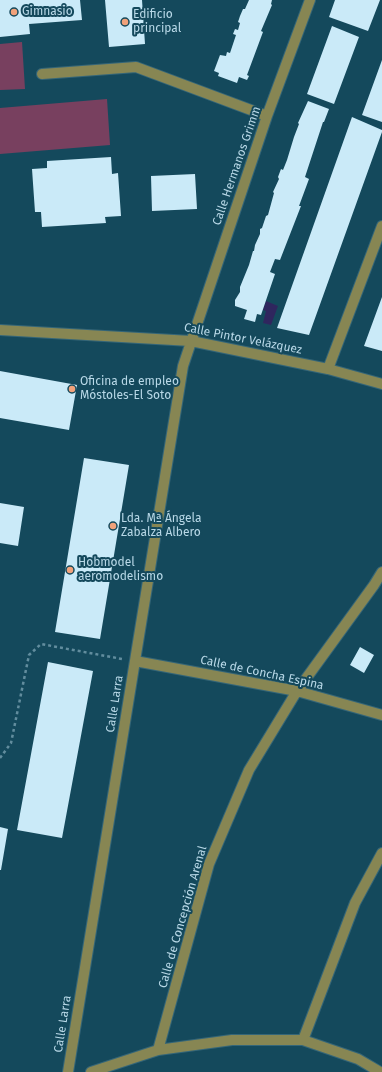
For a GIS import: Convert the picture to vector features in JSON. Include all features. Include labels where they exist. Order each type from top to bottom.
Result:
[{"type":"street","name":"Calle Hermanos Grimm","points":[[191,341],[267,116],[310,0]]},
{"type":"street","points":[[42,74],[136,67],[267,116]]},
{"type":"street","points":[[328,369],[382,226]]},
{"type":"street","name":"Calle Pintor Velázquez","points":[[0,330],[191,341],[328,369],[382,384]]},
{"type":"street","name":"Calle Larra","points":[[68,1072],[183,366],[191,341]]},
{"type":"street","name":"Calle de Concepción Arenal","points":[[158,1050],[209,864],[249,770],[297,691],[382,572]]},
{"type":"street","name":"Calle de Concha Espina","points":[[135,661],[297,691],[382,715]]},
{"type":"street","points":[[303,1040],[355,903],[382,853]]},
{"type":"street","points":[[91,1072],[158,1050],[232,1040],[303,1040],[358,1059],[380,1072]]},
{"type":"path","points":[[0,758],[11,743],[29,655],[42,644],[135,661]]},
{"type":"shaded area","points":[[22,42],[25,89],[0,90],[0,44]]},
{"type":"shaded area","points":[[107,99],[110,145],[0,154],[0,108]]},
{"type":"shaded area","points":[[266,301],[278,306],[271,325],[263,323],[266,311],[263,310]]},
{"type":"building","points":[[0,0],[80,0],[82,20],[29,24],[30,34],[0,37]]},
{"type":"building","name":"Edificio principal","points":[[105,0],[142,0],[145,44],[109,47]]},
{"type":"building","points":[[249,0],[272,0],[272,5],[261,31],[263,32],[247,75],[249,76],[247,80],[239,77],[237,83],[218,76],[219,73],[214,71],[220,55],[226,56],[227,52],[230,53],[236,35],[233,34],[235,29],[238,30],[240,16]]},
{"type":"building","points":[[335,0],[380,0],[368,31],[329,17]]},
{"type":"building","points":[[332,26],[359,37],[334,104],[307,94]]},
{"type":"building","points":[[382,60],[382,122],[362,115]]},
{"type":"building","points":[[308,101],[329,109],[323,122],[305,177],[309,179],[299,206],[301,206],[280,260],[275,259],[270,272],[275,274],[261,315],[257,314],[255,322],[244,319],[247,310],[235,306],[235,300],[240,292],[240,287],[260,234],[260,229],[262,228],[266,216],[268,215],[273,192],[279,179],[278,177],[287,160],[299,124],[298,123]]},
{"type":"building","points":[[352,117],[382,130],[382,132],[309,335],[277,328]]},
{"type":"building","points":[[111,157],[112,174],[118,173],[121,216],[105,217],[106,223],[42,227],[41,212],[35,212],[32,169],[47,168],[47,161]]},
{"type":"building","points":[[195,174],[197,209],[152,211],[151,176]]},
{"type":"building","points":[[382,297],[382,351],[364,346]]},
{"type":"building","points":[[0,371],[77,385],[69,430],[0,418]]},
{"type":"building","points":[[84,458],[129,465],[100,639],[55,632]]},
{"type":"building","points":[[0,503],[24,507],[18,546],[0,543]]},
{"type":"building","points":[[360,647],[374,655],[364,673],[350,665]]},
{"type":"building","points":[[48,662],[93,671],[62,838],[17,830]]},
{"type":"building","points":[[0,827],[8,829],[1,870],[0,870]]},
{"type":"place","name":"Gimnasio","points":[[14,12]]},
{"type":"place","name":"Edificio principal","points":[[125,22]]},
{"type":"place","name":"Oficina de empleo Móstoles-El Soto","points":[[72,389]]},
{"type":"place","name":"Lda. Mª Ángela Zabalza Albero","points":[[113,526]]},
{"type":"place","name":"Hobmodel aeromodelismo","points":[[70,570]]}]
